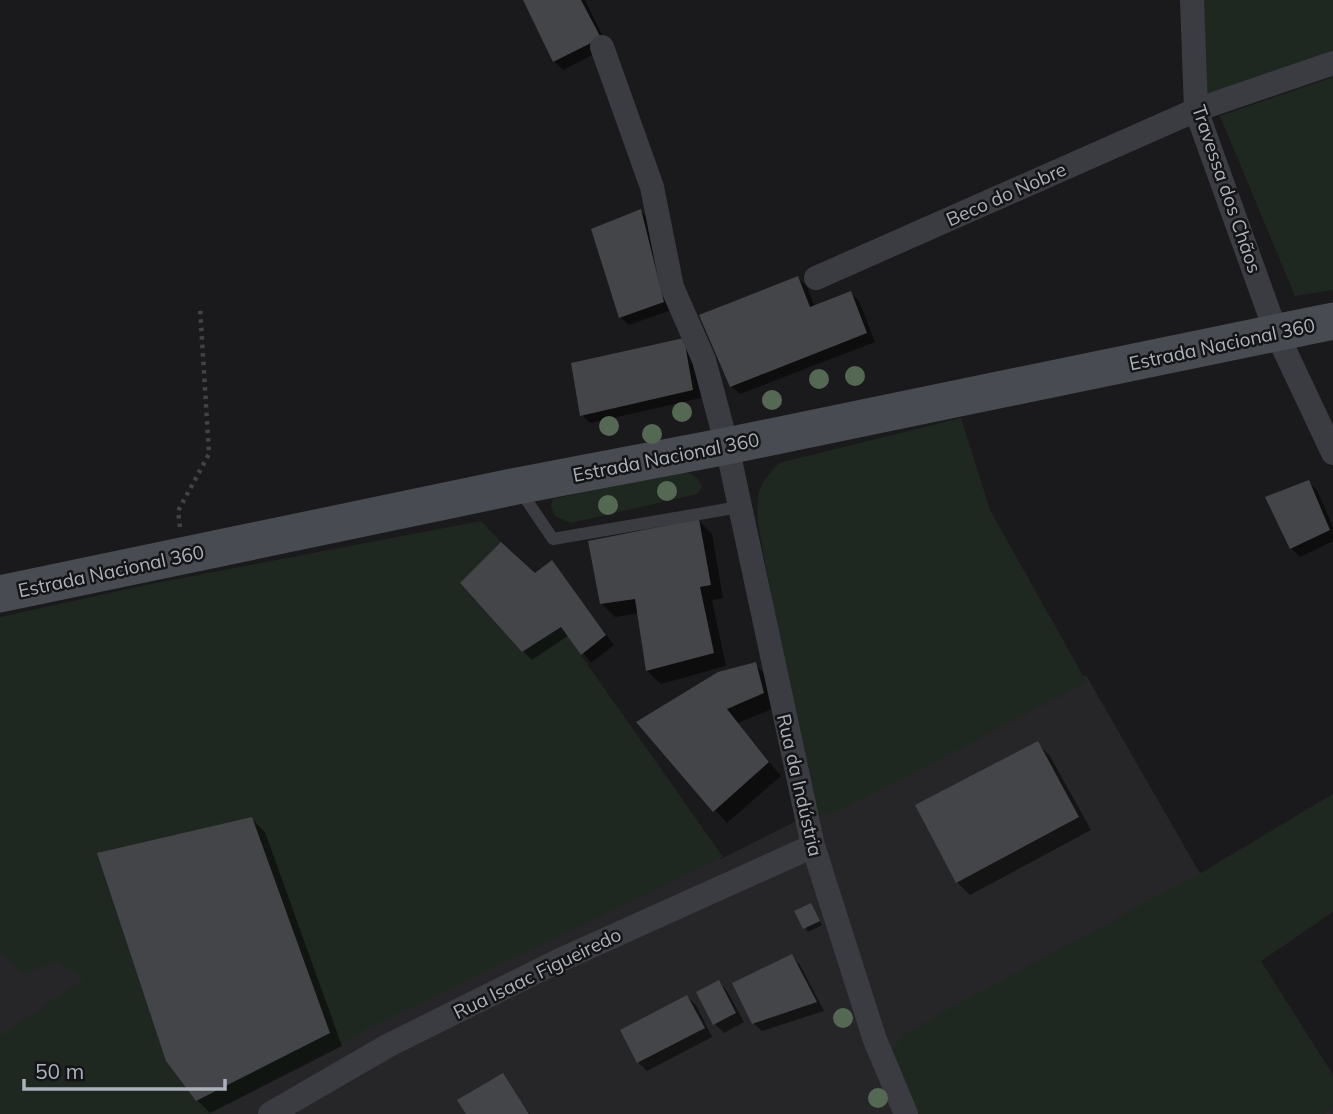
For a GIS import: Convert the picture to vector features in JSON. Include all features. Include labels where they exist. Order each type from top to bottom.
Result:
[{"type":"main road","name":"Estrada Nacional 360","points":[[0,594],[1333,321]]},
{"type":"street","name":"Travessa dos Chãos","points":[[1192,0],[1196,110],[1276,332],[1333,453]]},
{"type":"street","name":"Rua da Indústria","points":[[602,47],[652,187],[672,287],[704,359],[727,446],[813,846],[872,1031],[906,1114]]},
{"type":"street","name":"Beco do Nobre","points":[[816,278],[1196,110],[1333,63]]},
{"type":"street","name":"Rua Isaac Figueiredo","points":[[270,1114],[389,1045],[558,961],[813,846]]},
{"type":"lane","points":[[517,486],[553,539],[739,507]]},
{"type":"path","points":[[184,555],[178,511],[209,454],[200,307]]},
{"type":"shaded area","points":[[1192,0],[1333,0],[1333,63],[1196,110]]},
{"type":"shaded area","points":[[1333,77],[1333,290],[1295,296],[1220,116]]},
{"type":"shaded area","points":[[961,418],[990,510],[1087,683],[836,812],[811,818],[758,523],[757,504],[760,490],[779,463]]},
{"type":"shaded area","points":[[680,472],[691,474],[699,480],[702,487],[697,494],[571,523],[555,516],[551,507],[553,499]]},
{"type":"shaded area","points":[[481,521],[501,542],[460,584],[522,652],[561,627],[723,857],[372,1026],[210,1114],[0,1114],[0,1036],[84,979],[58,961],[24,974],[0,951],[0,617],[151,584]]},
{"type":"shaded area","points":[[428,564],[721,859],[1086,675],[1333,1105],[1333,1114],[0,1114],[0,635]]},
{"type":"shaded area","points":[[1333,794],[1333,912],[1261,961],[1333,1075],[1333,1109],[1324,1114],[914,1114],[889,1055],[905,1033],[1204,871]]},
{"type":"building","points":[[523,0],[581,0],[601,38],[553,62]]},
{"type":"building","points":[[641,209],[664,302],[619,318],[591,229]]},
{"type":"building","points":[[798,276],[810,307],[851,291],[867,333],[730,387],[699,315]]},
{"type":"building","points":[[684,338],[693,390],[580,416],[571,363]]},
{"type":"building","points":[[1309,480],[1330,530],[1290,549],[1265,497]]},
{"type":"building","points":[[699,519],[711,585],[700,587],[714,653],[646,671],[635,599],[600,604],[588,541]]},
{"type":"building","points":[[501,542],[535,573],[552,560],[606,635],[581,655],[561,627],[522,652],[460,583]]},
{"type":"building","points":[[756,662],[764,693],[727,709],[769,762],[713,812],[636,722],[718,672]]},
{"type":"building","points":[[1038,741],[1079,817],[956,883],[915,805]]},
{"type":"building","points":[[252,817],[330,1033],[196,1101],[166,1061],[97,853]]},
{"type":"building","points":[[811,903],[820,921],[803,929],[794,911]]},
{"type":"building","points":[[792,954],[817,1002],[752,1024],[732,983]]},
{"type":"building","points":[[719,980],[736,1013],[713,1025],[696,992]]},
{"type":"building","points":[[687,995],[705,1028],[637,1063],[620,1030]]},
{"type":"building","points":[[503,1073],[529,1114],[466,1114],[457,1100]]}]
